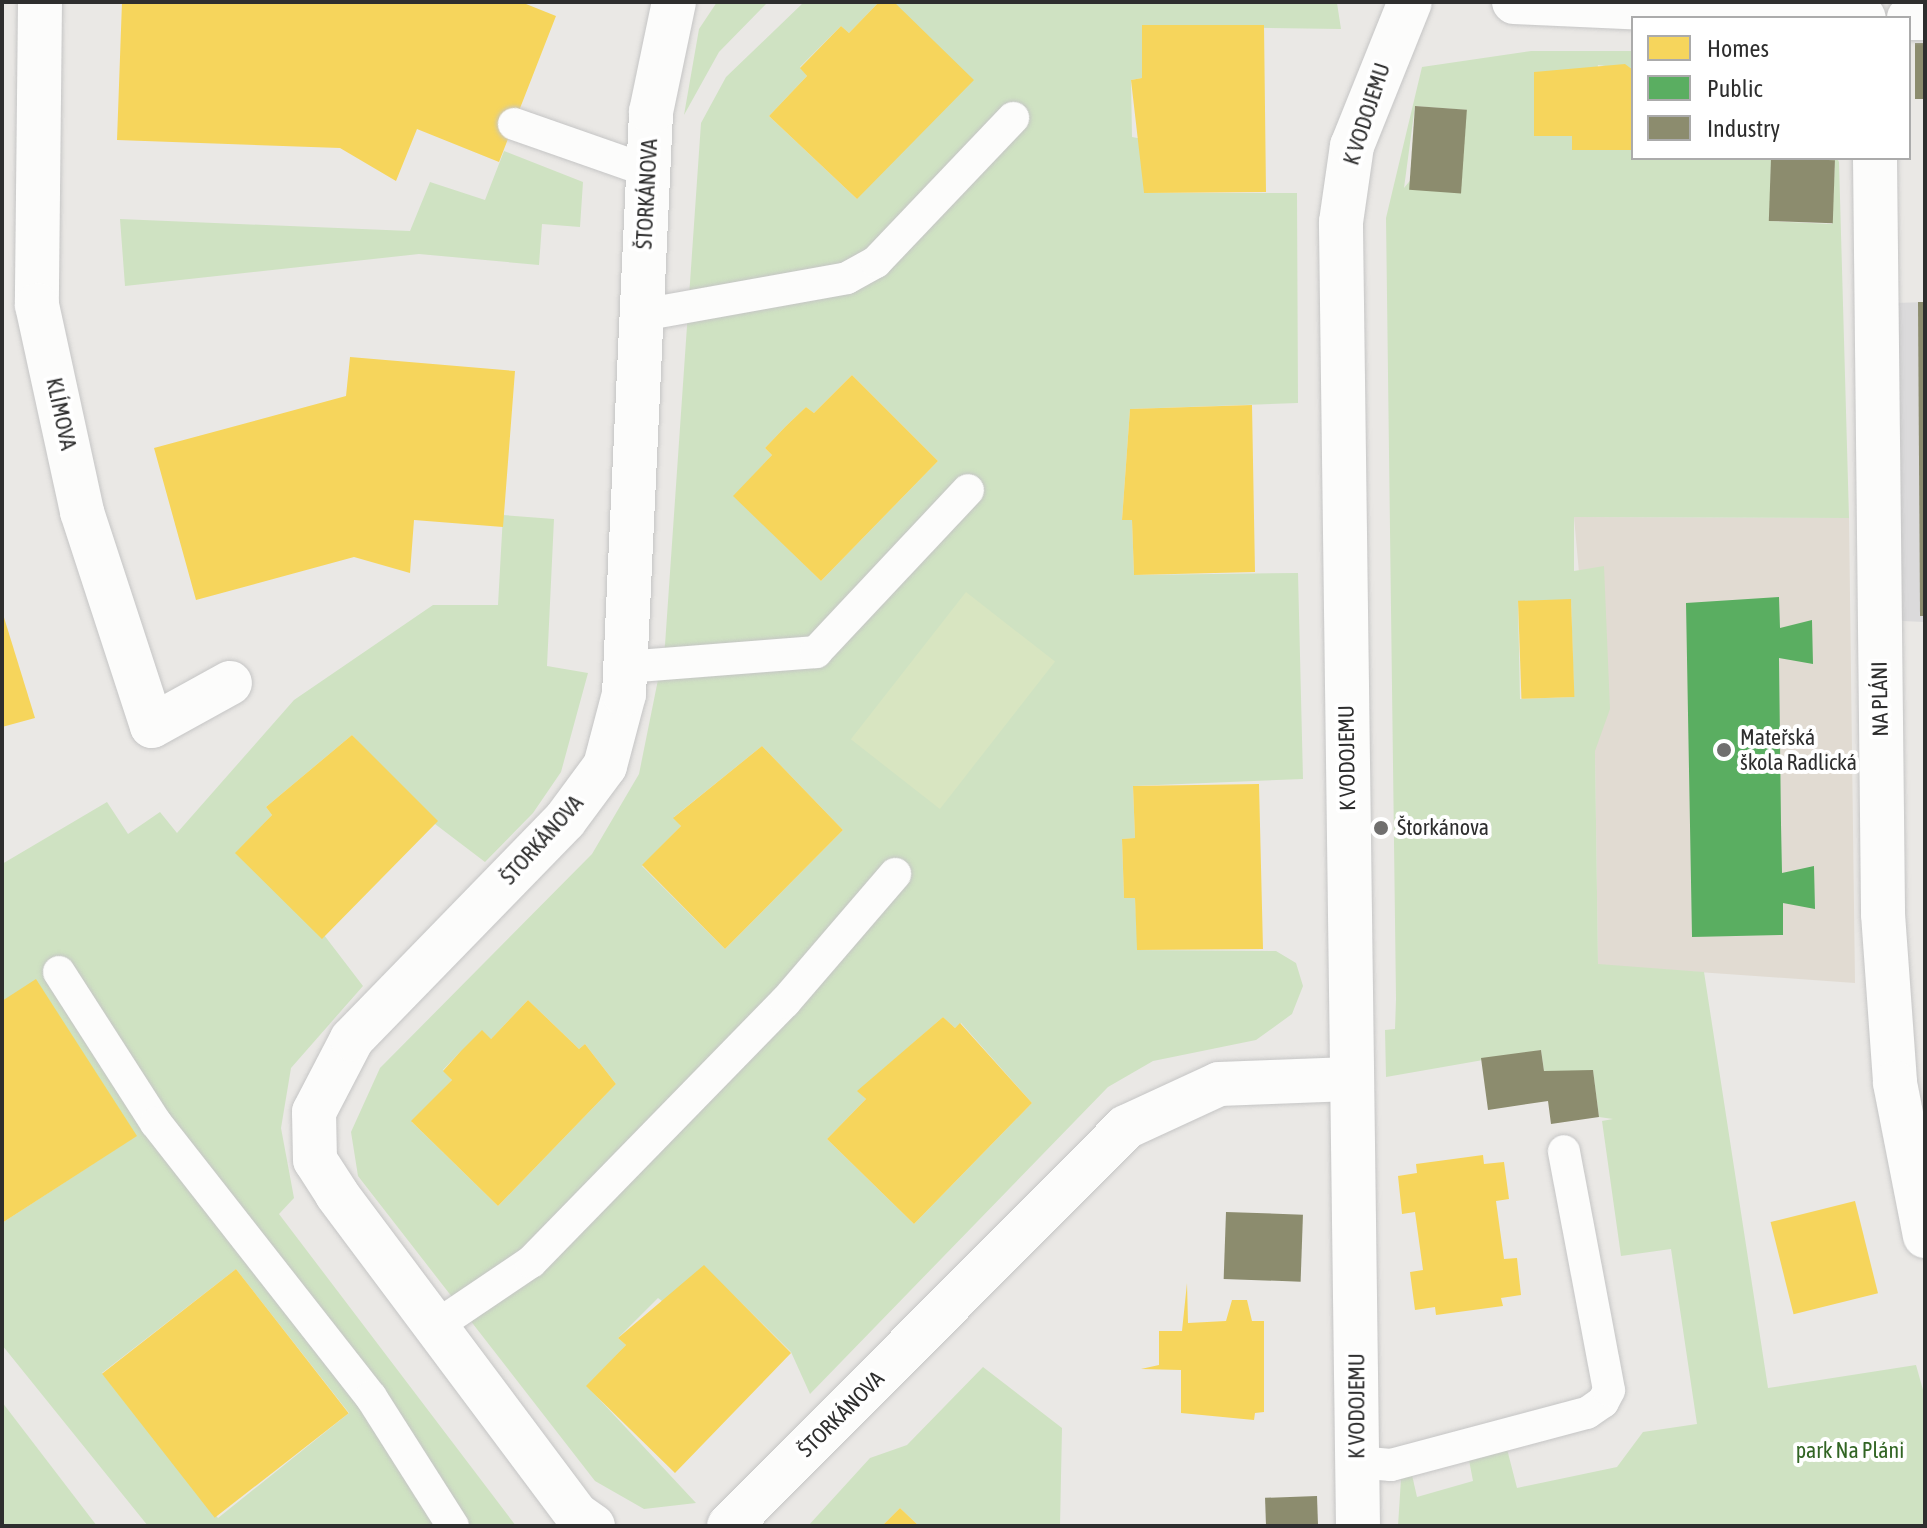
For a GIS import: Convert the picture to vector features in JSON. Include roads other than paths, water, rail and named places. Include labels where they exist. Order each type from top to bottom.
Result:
[{"type":"street","name":"KLÍMOVA","points":[[40,2],[37,305],[82,512],[152,726],[230,683]]},
{"type":"street","name":"ŠTORKÁNOVA","points":[[593,1526],[576,1514],[433,1328],[315,1160],[314,1112],[352,1039],[565,820],[605,766],[625,667],[648,171],[657,58],[674,2]]},
{"type":"street","name":"K VODOJEMU","points":[[1358,1526],[1341,222],[1360,120],[1410,2]]},
{"type":"street","points":[[1514,2],[1726,6],[1841,16]]},
{"type":"street","name":"NA PLÁNI","points":[[1875,160],[1883,914],[1895,1083],[1925,1236]]},
{"type":"street","name":"ŠTORKÁNOVA","points":[[729,1526],[1126,1127],[1219,1084],[1350,1079]]},
{"type":"lane","points":[[642,315],[847,278],[876,262],[1013,118]]},
{"type":"lane","points":[[514,124],[648,171]]},
{"type":"lane","points":[[625,667],[816,652],[968,490]]},
{"type":"lane","points":[[433,1328],[531,1262],[785,1002],[895,874]]},
{"type":"lane","points":[[59,972],[156,1123],[371,1397],[453,1526]]},
{"type":"lane","points":[[1357,1462],[1391,1465],[1587,1413],[1603,1402],[1609,1390],[1564,1151]]},
{"type":"place","name":"Mateřská škola Radlická","points":[[1724,750]]},
{"type":"place","name":"Štorkánova","points":[[1381,828]]},
{"type":"park label","name":"park Na Pláni","points":[[1850,1451]]}]
